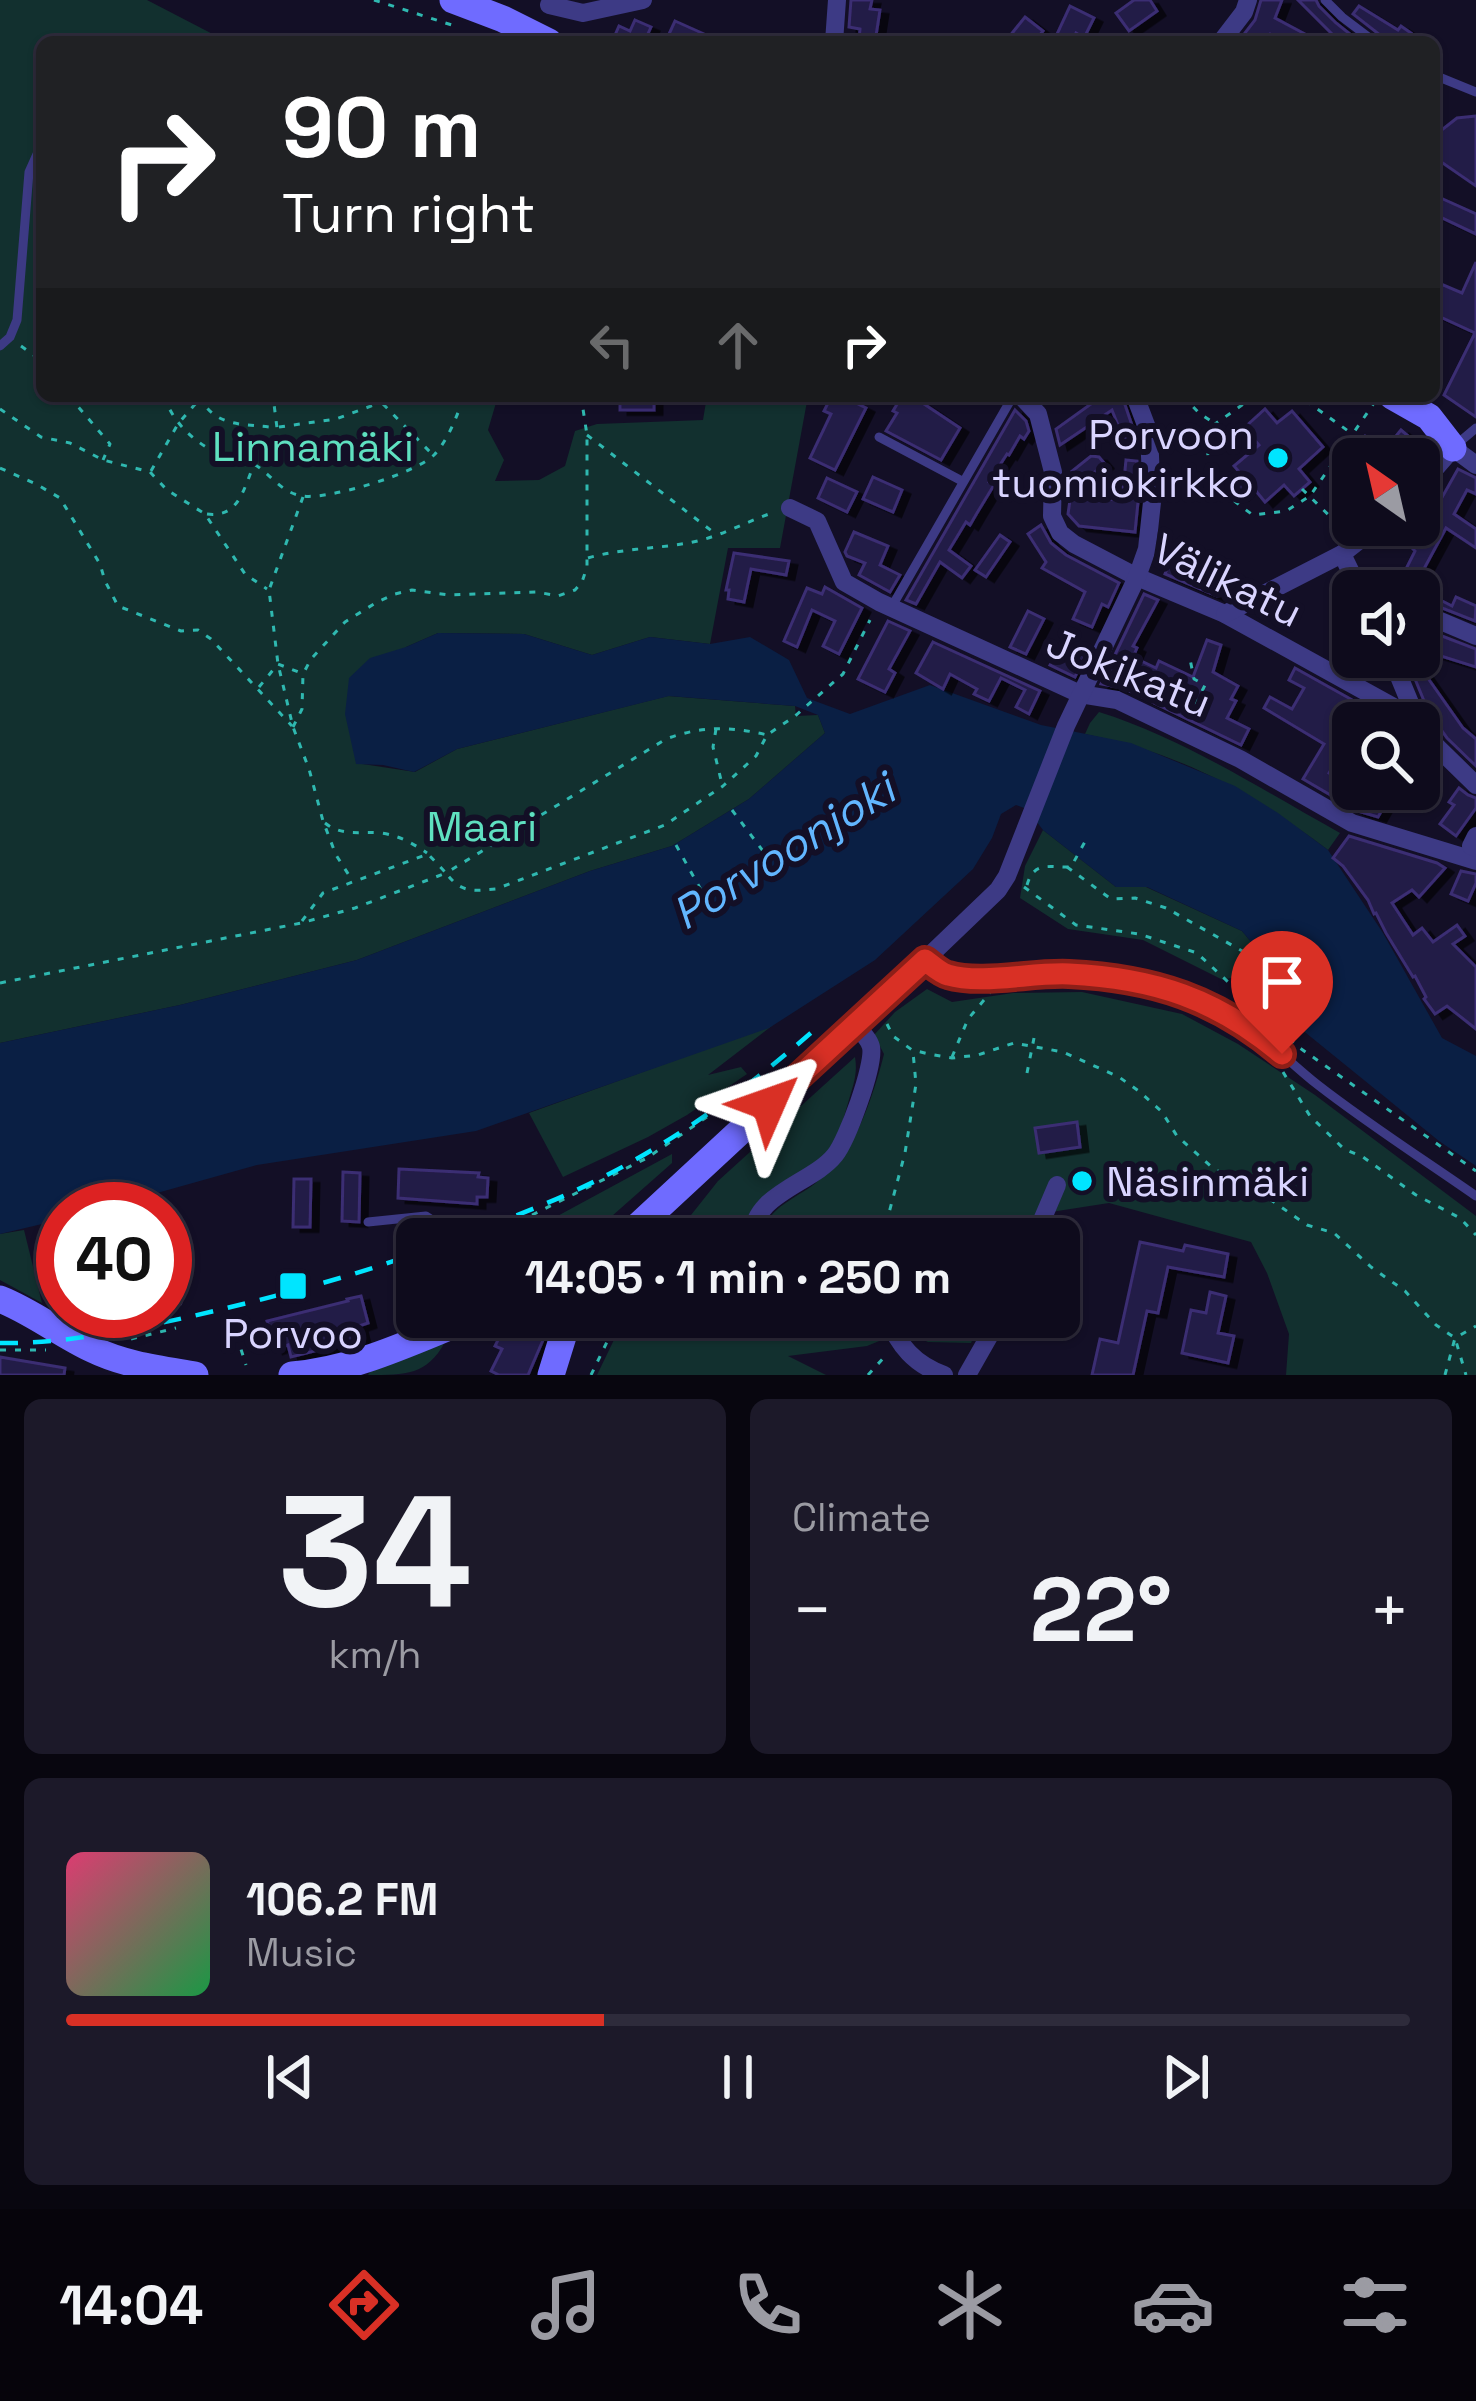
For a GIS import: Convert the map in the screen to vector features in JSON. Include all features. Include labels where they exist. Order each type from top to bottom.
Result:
[{"type":"street","points":[[453,0],[537,36]]},
{"type":"street","points":[[542,36],[549,2],[583,14],[643,0]]},
{"type":"street","points":[[834,36],[837,0]]},
{"type":"street","points":[[1226,36],[1248,0]]},
{"type":"street","name":"Välikatu","points":[[1024,402],[1038,414],[1053,472],[1052,516],[1060,533],[1137,577],[1225,614],[1384,702]]},
{"type":"street","points":[[646,1218],[998,890],[1016,859],[1066,726],[1147,549],[1152,502],[1149,433],[1137,402]]},
{"type":"street","points":[[1403,402],[1429,417],[1464,457]]},
{"type":"street","name":"Jokikatu","points":[[790,508],[817,521],[844,582],[885,605],[1080,694],[1117,700],[1182,730],[1352,823],[1474,854]]},
{"type":"street","points":[[1225,614],[1353,546]]},
{"type":"street","points":[[1348,550],[1356,570]]},
{"type":"street","points":[[1440,621],[1476,636]]},
{"type":"street","name":"Välikatu","points":[[1440,749],[1476,785]]},
{"type":"street","points":[[1474,854],[1471,846],[1476,836]]},
{"type":"street","points":[[756,1218],[772,1200],[837,1153],[871,1063],[871,1046],[854,1024]]},
{"type":"street","points":[[1043,1218],[1057,1185]]},
{"type":"street","points":[[0,1298],[36,1315]]},
{"type":"street","points":[[72,1338],[140,1366],[195,1375]]},
{"type":"street","points":[[292,1375],[366,1360],[421,1338]]},
{"type":"street","points":[[551,1375],[562,1338]]},
{"type":"street","points":[[897,1338],[914,1360],[944,1375]]},
{"type":"street","points":[[967,1375],[988,1338]]},
{"type":"lane","points":[[1325,0],[1367,36]]},
{"type":"lane","points":[[1440,77],[1476,92]]},
{"type":"lane","points":[[0,346],[17,320],[29,172],[36,156]]},
{"type":"lane","points":[[885,605],[1013,402]]},
{"type":"lane","points":[[1464,457],[1476,428]]},
{"type":"lane","points":[[879,437],[962,481]]},
{"type":"lane","points":[[925,960],[948,975],[1065,973],[1121,979],[1214,1006],[1251,1028],[1319,1086],[1476,1196]]},
{"type":"lane","points":[[368,1222],[396,1219]]},
{"type":"path","points":[[374,0],[472,31]]},
{"type":"path","points":[[10,337],[36,358]]},
{"type":"path","points":[[74,402],[110,444],[103,460]]},
{"type":"path","points":[[167,402],[178,424],[211,450],[254,465],[286,491],[303,496],[322,496],[416,468],[434,456],[462,402]]},
{"type":"path","points":[[150,472],[196,402]]},
{"type":"path","points":[[204,402],[218,419],[277,428],[337,419],[376,402]]},
{"type":"path","points":[[274,402],[277,428]]},
{"type":"path","points":[[385,402],[434,456]]},
{"type":"path","points":[[293,727],[302,710],[302,674],[311,659],[345,622],[395,594],[412,590],[558,596],[583,582],[587,435],[582,402]]},
{"type":"path","points":[[1189,402],[1215,424]]},
{"type":"path","points":[[1247,402],[1215,424],[1208,451],[1210,469],[1226,496],[1253,515],[1286,511],[1310,496],[1373,402]]},
{"type":"path","points":[[1307,402],[1352,435]]},
{"type":"path","points":[[0,409],[41,437],[150,472],[167,490],[205,514],[245,574],[269,590]]},
{"type":"path","points":[[587,435],[718,536]]},
{"type":"path","points":[[205,514],[220,515],[237,505],[254,465]]},
{"type":"path","points":[[0,468],[59,498],[100,564],[118,606],[211,638],[293,727]]},
{"type":"path","points":[[1302,489],[1337,522],[1348,550]]},
{"type":"path","points":[[303,496],[269,590],[278,664],[323,821],[353,881]]},
{"type":"path","points":[[586,559],[718,536],[745,521],[790,508]]},
{"type":"path","points":[[323,821],[337,832],[406,839],[428,854],[456,886],[475,891],[496,889],[665,825],[722,786],[756,756],[767,736],[843,674],[885,605]]},
{"type":"path","points":[[1182,730],[1205,685],[1194,679],[1190,659]]},
{"type":"path","points":[[278,664],[302,674]]},
{"type":"path","points":[[259,688],[278,664]]},
{"type":"path","points":[[0,983],[355,908],[446,873],[665,739],[694,729],[745,730],[767,736]]},
{"type":"path","points":[[716,729],[713,747],[722,786]]},
{"type":"path","points":[[732,810],[769,859]]},
{"type":"path","points":[[1026,888],[1034,870],[1042,865],[1073,865],[1087,838]]},
{"type":"path","points":[[676,845],[706,899]]},
{"type":"path","points":[[301,923],[323,893],[428,854]]},
{"type":"path","points":[[1066,867],[1111,899],[1135,898],[1166,908],[1244,952],[1264,989],[1274,1027]]},
{"type":"path","points":[[952,1058],[968,1019],[1001,977]]},
{"type":"path","points":[[884,1017],[893,1036],[912,1050],[952,1058],[1015,1043],[1063,1052],[1119,1077],[1162,1112],[1177,1136],[1214,1169],[1258,1191],[1307,1225],[1334,1233],[1371,1268],[1405,1291],[1455,1338],[1466,1375]]},
{"type":"path","points":[[1027,1073],[1034,1038]]},
{"type":"path","points":[[888,1218],[916,1084],[912,1050]]},
{"type":"path","points":[[1282,1054],[1280,1066],[1310,1116],[1344,1149],[1460,1218],[1476,1235]]},
{"type":"path","points":[[526,1218],[647,1158],[780,1067]]},
{"type":"path","points":[[232,1321],[245,1366]]},
{"type":"path","points":[[1445,1375],[1455,1338],[1476,1326]]},
{"type":"path","points":[[95,1351],[135,1338]]},
{"type":"path","points":[[591,1375],[609,1338]]},
{"type":"path","points":[[868,1375],[900,1344]]},
{"type":"green space","points":[[0,0],[147,0],[216,36],[36,36],[36,402],[496,402],[488,430],[504,460],[495,481],[539,480],[565,466],[575,431],[597,424],[703,420],[706,402],[807,402],[780,548],[728,548],[710,644],[650,637],[592,655],[524,634],[438,633],[406,647],[356,763],[415,772],[457,749],[668,696],[795,706],[796,716],[818,715],[825,733],[749,799],[672,846],[590,871],[357,960],[180,1005],[0,1043]]},
{"type":"green space","points":[[1099,712],[1192,751],[1340,833],[1328,850],[1214,777],[1153,752],[1085,734]]},
{"type":"green space","points":[[1043,830],[1116,887],[1146,887],[1242,931],[1301,1003],[1306,1033],[1283,1016],[1249,973],[1223,980],[1143,940],[1068,929],[1020,898],[1025,866]]},
{"type":"green space","points":[[927,989],[952,1002],[1013,993],[1082,992],[1182,1014],[1238,1044],[1315,1095],[1476,1216],[1476,1375],[1286,1375],[1289,1334],[1251,1242],[1109,1203],[1024,1218],[770,1218],[819,1180],[848,1149],[884,1054],[874,1035],[895,1012]]},
{"type":"green space","points":[[773,1025],[708,1075],[741,1067],[747,1074],[648,1137],[563,1177],[529,1113]]},
{"type":"green space","points":[[855,1057],[842,1123],[833,1143],[814,1164],[774,1189],[749,1218],[689,1218],[718,1181]]},
{"type":"green space","points":[[672,1154],[672,1163],[610,1218],[554,1218]]},
{"type":"green space","points":[[24,1230],[36,1300],[0,1280],[0,1234]]},
{"type":"green space","points":[[615,1338],[884,1339],[867,1346],[788,1356],[826,1375],[597,1375]]},
{"type":"green space","points":[[919,1338],[973,1338],[971,1343]]},
{"type":"green space","points":[[445,1342],[431,1361],[414,1371],[368,1375],[373,1367]]},
{"type":"water","name":"Porvoonjoki","points":[[438,633],[524,634],[592,655],[650,637],[710,644],[750,637],[789,660],[807,698],[850,714],[930,685],[1041,725],[1131,743],[1235,786],[1328,850],[1383,933],[1442,1038],[1476,1056],[1476,1166],[1306,1033],[1301,1003],[1242,931],[1147,887],[1116,887],[1043,830],[1027,809],[1016,805],[1001,814],[973,869],[875,960],[769,1028],[476,1131],[257,1165],[192,1183],[36,1182],[36,1225],[0,1234],[0,1043],[180,1005],[357,960],[590,871],[672,846],[749,799],[825,733],[818,715],[795,706],[669,696],[457,749],[414,772],[356,764],[345,714],[349,678],[370,658]]},
{"type":"building","points":[[851,0],[872,0],[870,9],[880,10],[876,36],[859,36],[860,29],[849,27]]},
{"type":"building","points":[[1134,0],[1150,0],[1157,11],[1129,31],[1116,13]]},
{"type":"building","points":[[1261,0],[1282,0],[1275,18],[1309,36],[1243,36],[1255,20]]},
{"type":"building","points":[[1298,0],[1316,0],[1352,36],[1334,36]]},
{"type":"building","points":[[1070,6],[1094,18],[1085,36],[1057,34]]},
{"type":"building","points":[[1359,6],[1411,33],[1381,36],[1353,14]]},
{"type":"building","points":[[1025,17],[1043,31],[1039,36],[1010,36]]},
{"type":"building","points":[[635,20],[651,27],[647,36],[615,36],[619,26],[630,31]]},
{"type":"building","points":[[675,21],[709,36],[674,36],[669,34]]},
{"type":"building","points":[[1476,116],[1476,186],[1440,161],[1440,131],[1457,118]]},
{"type":"building","points":[[1440,198],[1476,214],[1476,234],[1440,217]]},
{"type":"building","points":[[1476,262],[1476,417],[1444,395],[1475,333],[1440,317],[1440,284],[1462,293]]},
{"type":"building","points":[[620,402],[654,402],[654,410],[620,410]]},
{"type":"building","points":[[828,402],[854,402],[866,408],[835,470],[810,458],[831,414],[824,411]]},
{"type":"building","points":[[898,402],[921,402],[960,428],[941,460],[886,431],[897,413],[893,411]]},
{"type":"building","points":[[1094,402],[1124,402],[1135,434],[1123,438],[1112,410],[1060,445],[1056,429]]},
{"type":"building","name":"Porvoon tuomiokirkko","points":[[1265,409],[1277,423],[1292,411],[1323,447],[1299,469],[1310,482],[1294,496],[1284,485],[1265,502],[1251,485],[1241,495],[1231,484],[1242,475],[1234,466],[1259,445],[1244,428]]},
{"type":"building","points":[[1015,410],[1029,431],[1007,454],[970,525],[966,522],[949,550],[971,566],[962,578],[940,562],[916,604],[906,600]]},
{"type":"building","points":[[1091,456],[1105,464],[1070,492],[1066,476]]},
{"type":"building","points":[[1126,460],[1137,461],[1135,532],[1079,526],[1068,514],[1071,493],[1122,501]]},
{"type":"building","points":[[1458,469],[1476,478],[1476,494],[1467,490],[1454,514],[1476,529],[1476,548],[1446,528],[1440,539],[1440,501]]},
{"type":"building","points":[[873,477],[902,490],[893,512],[863,499]]},
{"type":"building","points":[[827,478],[857,492],[847,512],[818,498]]},
{"type":"building","points":[[1041,525],[1051,543],[1066,555],[1119,583],[1092,627],[1073,619],[1085,592],[1042,568],[1046,562],[1028,534]]},
{"type":"building","points":[[854,532],[888,546],[880,565],[900,575],[890,592],[859,575],[865,563],[847,556]]},
{"type":"building","points":[[1000,535],[1010,542],[986,577],[975,570]]},
{"type":"building","points":[[1436,546],[1423,570],[1406,570],[1413,549]]},
{"type":"building","points":[[734,553],[789,561],[786,575],[751,569],[744,602],[728,599]]},
{"type":"building","points":[[1170,561],[1222,582],[1217,596],[1165,574]]},
{"type":"building","points":[[825,587],[862,608],[839,654],[823,646],[835,621],[812,610],[797,647],[784,641],[807,588],[822,594]]},
{"type":"building","points":[[1144,594],[1158,600],[1133,646],[1137,648],[1133,657],[1156,668],[1159,661],[1193,677],[1207,640],[1221,645],[1213,672],[1238,686],[1227,718],[1249,729],[1241,745],[1123,688],[1101,684]]},
{"type":"building","points":[[1456,597],[1476,606],[1475,621],[1440,607],[1440,600],[1452,606]]},
{"type":"building","points":[[1028,611],[1044,619],[1026,654],[1010,647]]},
{"type":"building","points":[[888,621],[910,631],[889,669],[895,673],[885,692],[858,679]]},
{"type":"building","points":[[1440,635],[1476,649],[1476,667],[1440,656]]},
{"type":"building","points":[[933,642],[1040,691],[1029,714],[1016,707],[1025,690],[1001,678],[989,701],[950,674],[943,689],[916,673]]},
{"type":"building","points":[[1082,646],[1088,649],[1075,677],[1050,665],[1057,653],[1074,662]]},
{"type":"building","points":[[1295,668],[1356,702],[1332,702],[1332,796],[1303,779],[1324,744],[1264,708],[1270,697],[1292,709],[1304,688],[1289,680]]},
{"type":"building","points":[[1415,678],[1428,678],[1476,739],[1476,766],[1440,728],[1440,702],[1424,702]]},
{"type":"building","points":[[1459,788],[1476,798],[1476,808],[1456,836],[1440,824]]},
{"type":"building","points":[[1356,810],[1382,810],[1378,817]]},
{"type":"building","points":[[1349,836],[1445,868],[1419,897],[1412,890],[1392,903],[1413,935],[1422,928],[1433,942],[1457,925],[1465,936],[1453,944],[1476,967],[1476,1029],[1447,1006],[1435,1014],[1424,999],[1368,900],[1333,858]]},
{"type":"building","points":[[1461,871],[1476,874],[1468,901],[1451,894]]},
{"type":"building","points":[[1077,1122],[1080,1147],[1039,1153],[1035,1128]]},
{"type":"building","points":[[399,1169],[479,1173],[478,1177],[488,1178],[487,1197],[477,1197],[477,1204],[398,1198]]},
{"type":"building","points":[[343,1172],[360,1173],[359,1222],[342,1221]]},
{"type":"building","points":[[294,1179],[311,1179],[310,1227],[293,1227]]},
{"type":"building","points":[[1140,1242],[1228,1254],[1224,1277],[1168,1267],[1158,1313],[1147,1311],[1133,1375],[1092,1375],[1100,1339],[1118,1343]]},
{"type":"building","points":[[1210,1292],[1226,1296],[1218,1333],[1234,1336],[1228,1363],[1182,1353],[1191,1310],[1206,1313]]},
{"type":"building","points":[[361,1296],[368,1323],[359,1326],[362,1339],[291,1357],[288,1345],[275,1349],[267,1321]]},
{"type":"building","points":[[499,1338],[543,1340],[528,1375],[491,1371],[502,1349],[495,1346]]},
{"type":"building","points":[[0,1357],[65,1368],[64,1375],[0,1375]]},
{"type":"railway","points":[[510,1218],[572,1192],[666,1142],[822,1023]]},
{"type":"railway","points":[[0,1343],[70,1339],[184,1318],[396,1260]]},
{"type":"place","name":"Porvoon tuomiokirkko","points":[[1278,458]]},
{"type":"place","name":"Näsinmäki","points":[[1082,1181]]},
{"type":"place","name":"Porvoo","points":[[293,1286]]},
{"type":"route","points":[[769,1104],[925,960],[948,975],[1065,973],[1166,989],[1214,1006],[1282,1054]]},
{"type":"park label","name":"Linnamäki","points":[[313,446]]},
{"type":"park label","name":"Maari","points":[[482,826]]}]
